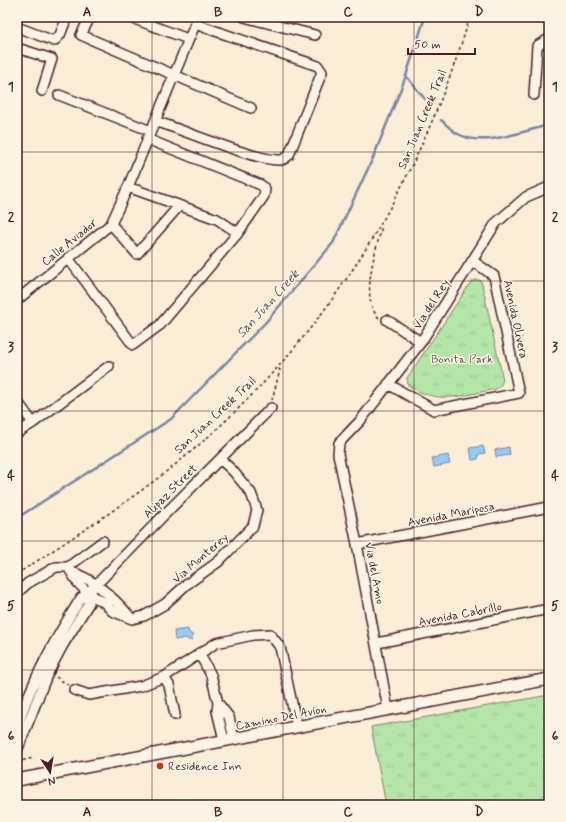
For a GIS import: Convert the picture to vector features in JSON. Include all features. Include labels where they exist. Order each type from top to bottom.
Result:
[{"type":"main road","name":"Camino Del Avion","points":[[17,780],[549,678]]},
{"type":"street","points":[[17,27],[54,41],[60,35],[67,17]]},
{"type":"street","points":[[90,17],[81,35],[251,108]]},
{"type":"street","points":[[129,17],[188,40]]},
{"type":"street","points":[[244,17],[315,35]]},
{"type":"street","points":[[111,224],[128,187],[196,20],[318,66],[322,72],[289,155],[281,160],[249,153],[155,121]]},
{"type":"street","points":[[534,95],[537,46],[549,39]]},
{"type":"street","points":[[17,48],[52,59],[42,91]]},
{"type":"street","points":[[59,95],[261,185],[265,189],[264,196],[238,233],[160,325],[133,345],[68,258]]},
{"type":"street","points":[[128,187],[217,219],[238,233]]},
{"type":"street","name":"Via del Rey","points":[[339,443],[360,421],[421,342],[496,223],[526,198],[549,187]]},
{"type":"street","name":"Calle Aviador","points":[[17,300],[111,224],[137,254],[179,206]]},
{"type":"street","name":"Avenida Olivera","points":[[388,384],[434,410],[519,393],[494,276],[473,261]]},
{"type":"street","points":[[387,320],[421,342]]},
{"type":"street","points":[[17,433],[33,423],[109,366]]},
{"type":"street","points":[[17,401],[33,423]]},
{"type":"street","name":"Alipaz Street","points":[[17,727],[19,714],[49,649],[81,598],[96,585],[271,408]]},
{"type":"street","name":"Via del Amo","points":[[339,443],[338,454],[377,643],[388,709]]},
{"type":"street","name":"Via Monterey","points":[[132,619],[144,616],[166,604],[187,584],[218,562],[253,526],[257,510],[251,493],[233,471],[220,459]]},
{"type":"street","name":"Avenida Mariposa","points":[[357,544],[549,507]]},
{"type":"street","points":[[70,569],[103,541]]},
{"type":"street","points":[[17,593],[28,583],[56,567],[70,569],[82,575],[120,604],[132,619]]},
{"type":"street","points":[[70,569],[78,583],[88,593],[105,603],[112,611],[132,619]]},
{"type":"street","points":[[17,751],[47,675],[63,645],[89,603],[88,593]]},
{"type":"street","name":"Avenida Cabrillo","points":[[377,643],[549,609]]},
{"type":"street","points":[[74,690],[89,695],[141,686],[164,677],[199,652],[216,643],[253,635],[270,634],[280,647],[297,727]]},
{"type":"street","points":[[199,652],[212,676],[218,703],[217,711],[229,739]]},
{"type":"street","points":[[164,677],[169,685],[175,715]]},
{"type":"path","name":"San Juan Creek Trail","points":[[17,574],[126,501],[166,471],[217,428],[278,368],[331,302],[382,225],[410,170],[444,94],[470,17]]},
{"type":"path","name":"San Juan Creek Trail","points":[[382,225],[369,288],[374,314],[382,321],[387,320]]},
{"type":"path","points":[[271,408],[272,396],[280,370],[278,368]]},
{"type":"path","points":[[56,677],[74,690]]},
{"type":"path","points":[[17,762],[32,758]]},
{"type":"green space","name":"Bonita Park","points":[[480,280],[482,284],[503,380],[500,386],[496,389],[461,396],[440,397],[419,391],[408,385],[407,378],[471,282]]},
{"type":"green space","points":[[549,695],[549,805],[386,805],[371,727]]},
{"type":"water","points":[[483,446],[485,453],[479,454],[478,459],[472,460],[470,448]]},
{"type":"water","points":[[509,447],[510,455],[496,457],[495,450]]},
{"type":"water","points":[[448,455],[450,464],[434,467],[432,458]]},
{"type":"water","points":[[188,629],[189,633],[193,635],[192,640],[188,640],[186,638],[175,640],[174,631]]},
{"type":"waterway","name":"San Juan Creek","points":[[17,518],[171,419],[265,323],[333,243],[373,158],[406,76],[425,17]]},
{"type":"waterway","points":[[406,76],[425,99]]},
{"type":"waterway","points":[[441,120],[458,134],[468,138],[479,139],[503,137],[549,125]]},
{"type":"place","name":"Residence Inn","points":[[160,766]]}]
